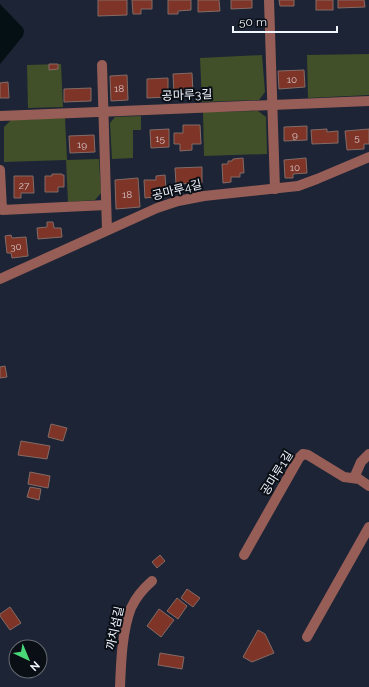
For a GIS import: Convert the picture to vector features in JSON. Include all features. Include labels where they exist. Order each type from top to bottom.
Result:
[{"type":"street","points":[[269,0],[275,189]]},
{"type":"street","points":[[102,65],[107,230]]},
{"type":"street","name":"공마루3길","points":[[0,116],[369,100]]},
{"type":"street","name":"공마루4길","points":[[0,279],[157,208],[178,201],[204,196],[298,186],[369,157]]},
{"type":"street","points":[[0,170],[2,210],[106,205]]},
{"type":"street","name":"공마루1길","points":[[244,555],[299,458],[303,454],[308,455],[344,477],[358,479],[369,486]]},
{"type":"street","points":[[354,478],[361,462],[369,454]]},
{"type":"street","points":[[307,636],[369,527]]},
{"type":"street","name":"까치섬길","points":[[120,687],[122,654],[127,622],[132,607],[138,596],[152,581]]},
{"type":"green space","points":[[369,54],[369,95],[308,98],[307,55]]},
{"type":"green space","points":[[262,55],[265,92],[259,100],[202,102],[200,58]]},
{"type":"green space","points":[[61,64],[63,107],[28,108],[27,65]]},
{"type":"green space","points":[[258,111],[266,117],[267,154],[204,156],[203,112]]},
{"type":"green space","points":[[141,116],[141,130],[133,130],[133,158],[112,159],[110,123],[115,117]]},
{"type":"green space","points":[[65,118],[67,160],[99,159],[101,193],[95,200],[68,202],[66,160],[4,162],[4,127],[11,120]]},
{"type":"shaded area","points":[[0,4],[23,28],[24,31],[23,36],[0,64]]},
{"type":"building","points":[[98,0],[127,0],[127,15],[98,16]]},
{"type":"building","points":[[132,0],[152,0],[152,9],[141,9],[141,14],[133,14]]},
{"type":"building","points":[[168,0],[191,0],[191,10],[178,11],[178,14],[168,14]]},
{"type":"building","points":[[198,0],[219,0],[220,11],[198,12]]},
{"type":"building","points":[[231,0],[252,0],[252,8],[231,9]]},
{"type":"building","points":[[279,0],[294,0],[294,6],[280,6]]},
{"type":"building","points":[[316,0],[333,0],[333,10],[316,10]]},
{"type":"building","points":[[338,0],[364,0],[365,7],[338,8]]},
{"type":"building","points":[[49,64],[58,64],[58,69],[49,70]]},
{"type":"building","points":[[304,70],[305,87],[279,89],[278,71]]},
{"type":"building","points":[[192,73],[193,93],[174,94],[173,74]]},
{"type":"building","points":[[127,75],[128,100],[111,101],[110,76]]},
{"type":"building","points":[[168,78],[168,97],[147,98],[147,79]]},
{"type":"building","points":[[8,82],[9,98],[0,98],[0,83]]},
{"type":"building","points":[[91,88],[91,101],[64,102],[64,89]]},
{"type":"building","points":[[183,125],[200,125],[201,144],[192,144],[192,150],[180,151],[180,144],[174,144],[174,133],[183,133]]},
{"type":"building","points":[[307,126],[307,140],[284,141],[284,127]]},
{"type":"building","points":[[169,129],[169,147],[151,148],[150,130]]},
{"type":"building","points":[[327,129],[327,132],[338,131],[338,143],[312,144],[311,130]]},
{"type":"building","points":[[369,129],[369,144],[364,144],[364,149],[347,150],[345,131]]},
{"type":"building","points":[[94,135],[95,152],[70,153],[69,136]]},
{"type":"building","points":[[243,158],[244,173],[240,173],[240,177],[231,177],[231,182],[223,183],[222,164],[228,164],[228,161],[232,161],[233,159]]},
{"type":"building","points":[[306,158],[307,173],[293,174],[293,178],[285,178],[284,160]]},
{"type":"building","points":[[202,167],[202,183],[176,184],[175,168]]},
{"type":"building","points":[[52,174],[64,175],[64,187],[58,187],[58,192],[45,192],[45,176],[52,176]]},
{"type":"building","points":[[165,175],[166,189],[162,189],[162,193],[154,194],[154,197],[145,198],[144,180],[156,180],[156,176]]},
{"type":"building","points":[[14,176],[33,176],[34,193],[21,193],[21,198],[14,198]]},
{"type":"building","points":[[138,178],[140,207],[116,209],[115,180]]},
{"type":"building","points":[[47,222],[53,222],[54,228],[61,228],[62,237],[38,239],[37,228],[47,227]]},
{"type":"building","points":[[11,235],[12,238],[26,237],[28,256],[12,258],[11,253],[7,253],[5,236]]},
{"type":"building","points":[[5,366],[7,377],[0,378],[0,367]]},
{"type":"building","points":[[51,424],[67,428],[63,441],[48,437]]},
{"type":"building","points":[[21,441],[50,446],[47,459],[18,455]]},
{"type":"building","points":[[30,472],[50,476],[48,488],[28,484]]},
{"type":"building","points":[[30,487],[41,489],[39,500],[27,497]]},
{"type":"building","points":[[160,555],[165,561],[157,568],[152,562]]},
{"type":"building","points":[[187,589],[200,598],[193,607],[181,598]]},
{"type":"building","points":[[177,598],[187,606],[178,619],[167,611]]},
{"type":"building","points":[[10,607],[21,623],[10,630],[0,614]]},
{"type":"building","points":[[159,609],[174,620],[161,637],[147,626]]},
{"type":"building","points":[[258,630],[265,634],[274,653],[252,662],[243,657]]},
{"type":"building","points":[[160,653],[184,657],[182,669],[158,665]]}]
